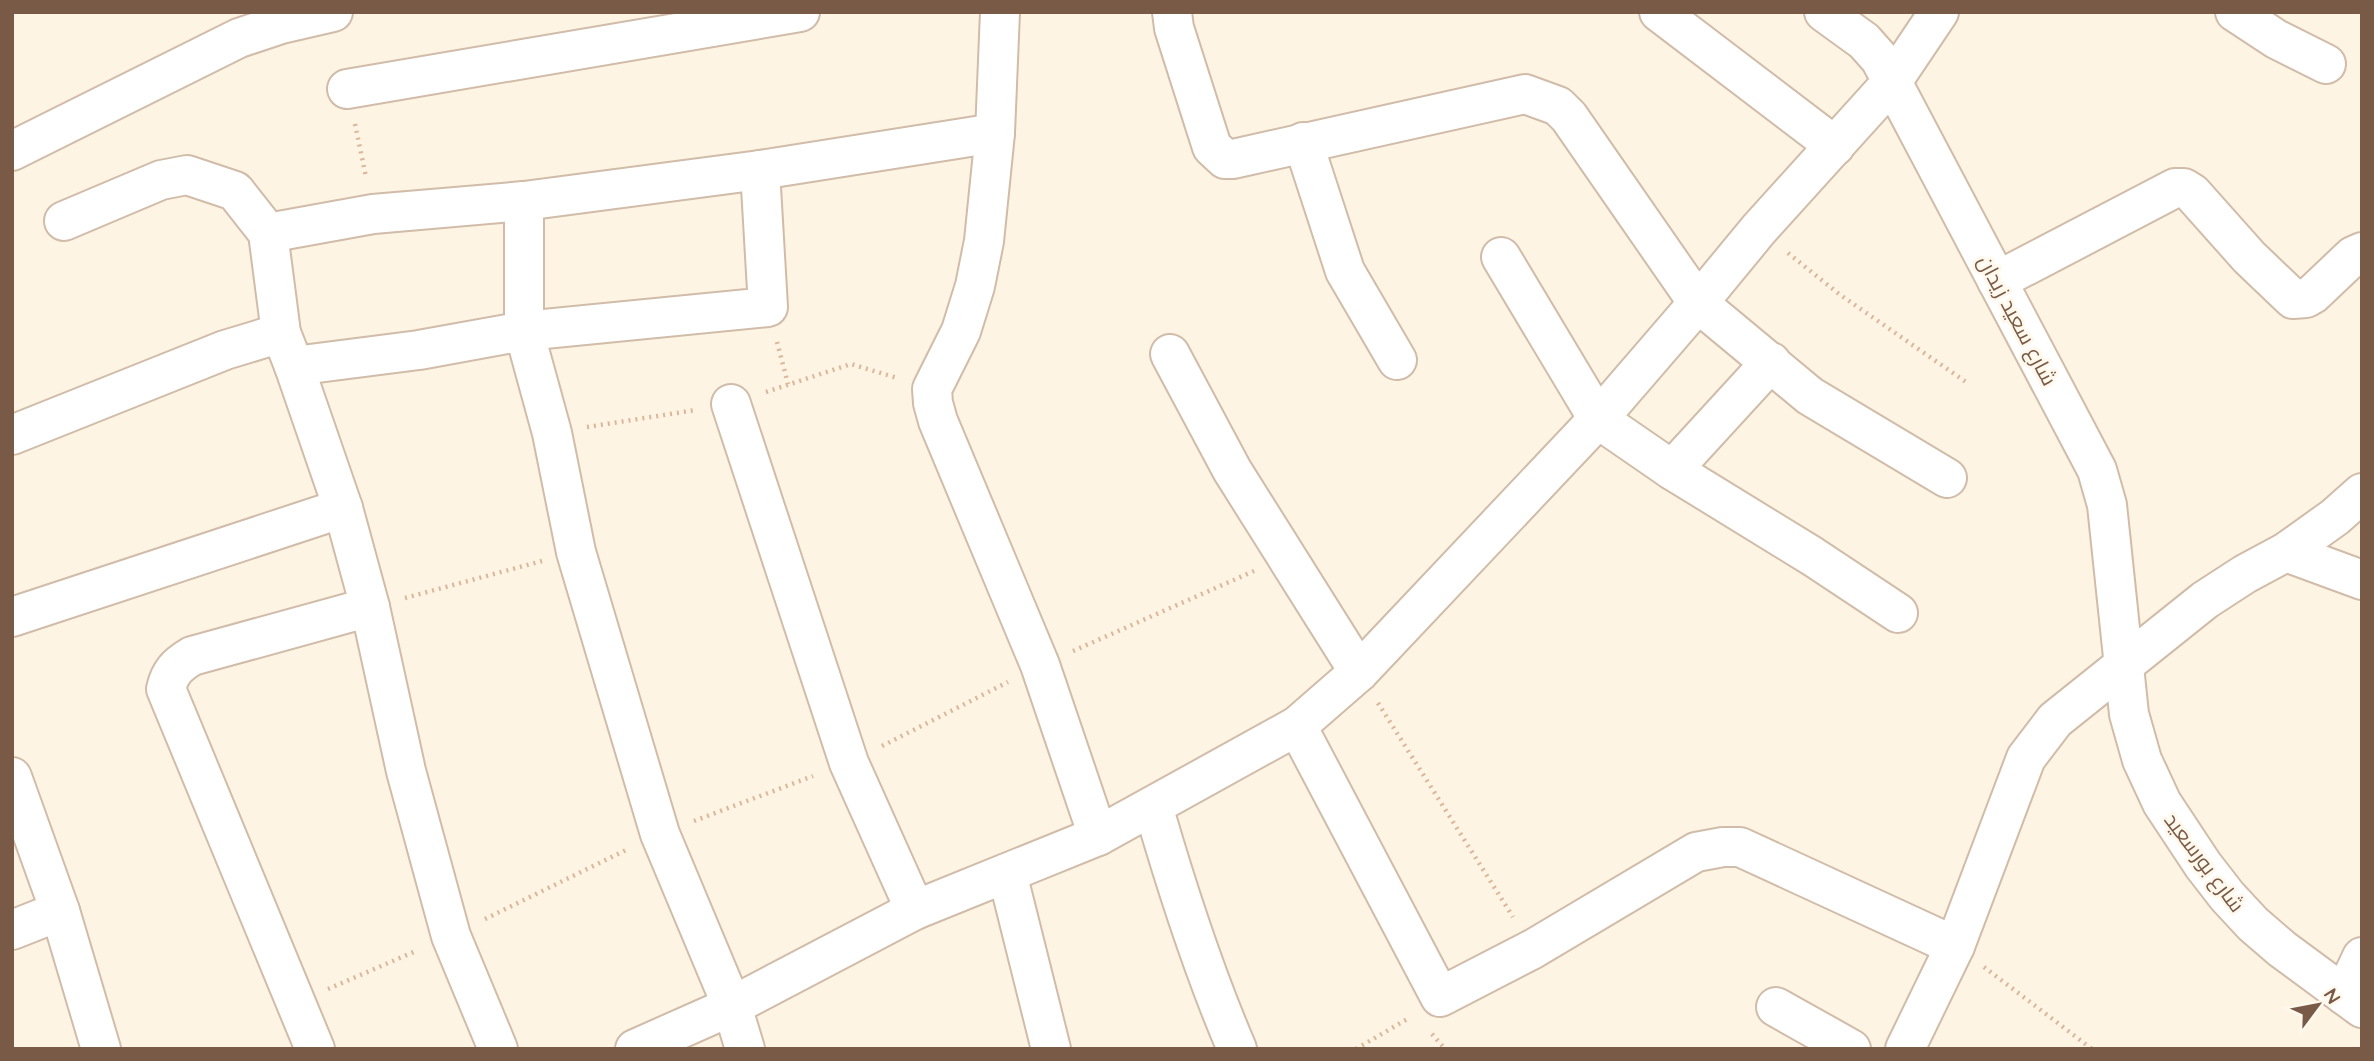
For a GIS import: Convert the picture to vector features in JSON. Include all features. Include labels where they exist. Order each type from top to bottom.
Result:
[{"type":"street","points":[[12,151],[239,38],[281,24],[333,12]]},
{"type":"street","points":[[347,89],[800,12]]},
{"type":"street","points":[[1000,12],[995,133],[984,241],[975,286],[961,331],[932,389],[933,402],[937,421],[1040,666],[1098,836]]},
{"type":"street","points":[[1172,12],[1174,29],[1212,147],[1225,159],[1525,94],[1558,106],[1569,117],[1698,303],[1810,396],[1947,478]]},
{"type":"street","points":[[1659,12],[1835,146]]},
{"type":"street","name":"شارع سعيد زيدان","points":[[1824,12],[1864,41],[1880,60],[2089,453],[2104,487],[2107,505],[2123,667]]},
{"type":"street","points":[[635,1049],[732,1006],[915,910],[1098,836],[1297,726],[1359,672],[1598,419],[1759,229],[1892,82],[1939,12]]},
{"type":"street","points":[[2235,12],[2276,39],[2326,64]]},
{"type":"street","points":[[268,233],[373,214],[524,201],[760,170],[995,133]]},
{"type":"street","points":[[1303,142],[1345,271],[1397,360]]},
{"type":"street","points":[[12,435],[225,350],[419,350],[524,331],[768,307],[760,170]]},
{"type":"street","points":[[64,221],[161,180],[187,175],[235,191],[268,233],[288,349],[343,508],[370,607],[406,771],[450,936],[498,1049]]},
{"type":"street","points":[[1997,281],[2175,188],[2184,188],[2192,193],[2249,257],[2293,299],[2314,294],[2353,256],[2362,252]]},
{"type":"street","points":[[524,201],[524,331],[552,433],[576,552],[660,834],[732,1006],[746,1049]]},
{"type":"street","points":[[1500,257],[1598,419],[1672,470],[1812,556],[1898,613]]},
{"type":"street","points":[[1170,354],[1232,470],[1359,672]]},
{"type":"street","points":[[1672,470],[1771,362]]},
{"type":"street","points":[[731,404],[849,763],[915,910]]},
{"type":"street","points":[[1905,1049],[1955,946],[2026,758],[2055,720],[2205,600],[2286,552],[2335,517],[2362,493]]},
{"type":"street","points":[[12,617],[343,508]]},
{"type":"street","points":[[2286,552],[2362,580]]},
{"type":"street","points":[[315,1049],[166,689],[170,675],[192,656],[370,607]]},
{"type":"street","name":"شارع بورسعيد","points":[[2123,667],[2129,714],[2142,760],[2162,803],[2203,865],[2253,924],[2353,1002]]},
{"type":"street","points":[[1297,726],[1440,997],[1533,949],[1696,852],[1723,846],[1740,847],[1955,946]]},
{"type":"street","points":[[12,777],[60,911],[101,1049]]},
{"type":"street","points":[[1153,806],[1211,989],[1237,1049]]},
{"type":"street","points":[[1007,873],[1051,1049]]},
{"type":"street","points":[[12,930],[60,911]]},
{"type":"street","points":[[2353,1002],[2362,957]]},
{"type":"street","points":[[1776,1007],[1851,1049]]},
{"type":"path","points":[[347,89],[373,214]]},
{"type":"path","points":[[1759,229],[1839,294],[1966,382]]},
{"type":"path","points":[[788,384],[851,364],[932,389]]},
{"type":"path","points":[[552,433],[731,404]]},
{"type":"path","points":[[370,607],[576,552]]},
{"type":"path","points":[[296,1003],[450,936],[660,834],[849,763],[1040,666],[1287,557]]},
{"type":"path","points":[[1359,672],[1533,949]]},
{"type":"path","points":[[1955,946],[2092,1049]]},
{"type":"path","points":[[1356,1049],[1416,1014]]}]
